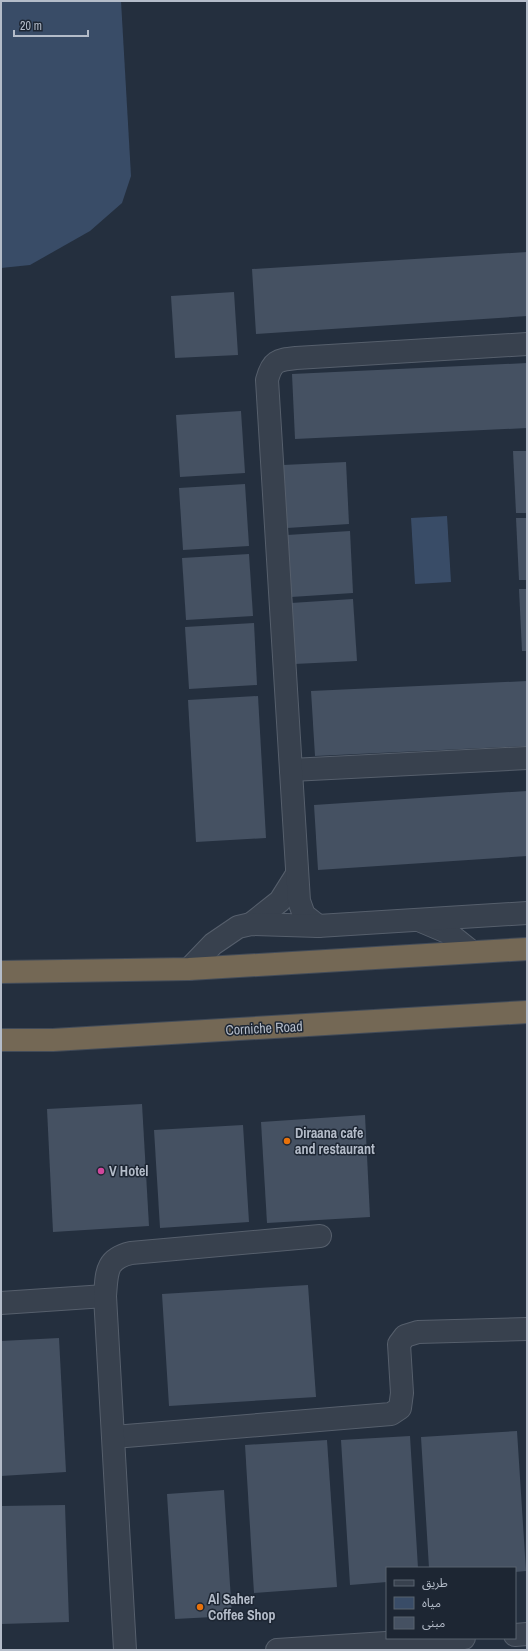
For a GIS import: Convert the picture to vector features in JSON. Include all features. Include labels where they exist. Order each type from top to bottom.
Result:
[{"type":"highway","points":[[1,972],[189,969],[527,949]]},
{"type":"highway","name":"Corniche Road","points":[[1,1040],[53,1040],[527,1012]]},
{"type":"street","points":[[318,926],[304,915],[299,902],[292,770],[266,380],[270,368],[279,360],[296,358],[527,344]]},
{"type":"street","points":[[292,770],[527,758]]},
{"type":"street","points":[[251,924],[280,901],[297,874]]},
{"type":"street","points":[[189,969],[213,944],[238,927],[251,924],[318,926],[527,913]]},
{"type":"street","points":[[416,919],[447,932],[472,952]]},
{"type":"street","points":[[1,1047],[53,1040]]},
{"type":"street","points":[[126,1650],[105,1296],[106,1277],[110,1267],[118,1256],[131,1253],[320,1236]]},
{"type":"street","points":[[1,1303],[105,1296]]},
{"type":"street","points":[[114,1437],[391,1414],[400,1408],[402,1393],[399,1344],[405,1336],[418,1332],[527,1329]]},
{"type":"street","points":[[516,1635],[527,1634]]},
{"type":"street","points":[[277,1650],[448,1639]]},
{"type":"water","points":[[1,1],[121,1],[131,176],[122,203],[90,231],[30,265],[1,268]]},
{"type":"water","points":[[447,516],[451,582],[415,584],[411,518]]},
{"type":"building","points":[[527,252],[527,316],[256,334],[252,269]]},
{"type":"building","points":[[234,292],[238,355],[175,358],[171,296]]},
{"type":"building","points":[[527,363],[527,428],[295,439],[292,374]]},
{"type":"building","points":[[241,411],[245,473],[180,477],[176,415]]},
{"type":"building","points":[[513,451],[527,451],[527,513],[516,513]]},
{"type":"building","points":[[346,462],[349,524],[287,528],[283,465]]},
{"type":"building","points":[[245,484],[249,546],[183,550],[179,488]]},
{"type":"building","points":[[516,518],[527,518],[527,580],[519,580]]},
{"type":"building","points":[[350,531],[353,593],[291,597],[287,535]]},
{"type":"building","points":[[249,554],[253,616],[186,620],[182,558]]},
{"type":"building","points":[[519,589],[527,589],[527,651],[522,651]]},
{"type":"building","points":[[353,599],[357,661],[294,664],[291,603]]},
{"type":"building","points":[[254,623],[257,685],[189,689],[185,627]]},
{"type":"building","points":[[527,681],[527,746],[315,756],[311,691]]},
{"type":"building","points":[[258,696],[266,838],[196,842],[188,700]]},
{"type":"building","points":[[527,791],[527,856],[318,870],[314,805]]},
{"type":"building","points":[[142,1104],[149,1226],[53,1232],[47,1109]]},
{"type":"building","points":[[365,1115],[370,1217],[267,1223],[261,1122]]},
{"type":"building","points":[[243,1125],[249,1222],[160,1228],[154,1130]]},
{"type":"building","points":[[308,1285],[316,1397],[169,1406],[162,1294]]},
{"type":"building","points":[[59,1338],[66,1472],[1,1476],[1,1341]]},
{"type":"building","points":[[517,1431],[526,1571],[516,1572],[516,1567],[429,1567],[421,1437]]},
{"type":"building","points":[[410,1436],[418,1567],[386,1567],[386,1582],[350,1585],[341,1440]]},
{"type":"building","points":[[327,1440],[337,1587],[254,1593],[245,1445]]},
{"type":"building","points":[[224,1490],[232,1616],[175,1619],[167,1494]]},
{"type":"building","points":[[65,1505],[69,1622],[1,1624],[1,1506]]},
{"type":"place","name":"Diraana cafe and restaurant","points":[[287,1141]]},
{"type":"place","name":"V Hotel","points":[[101,1171]]},
{"type":"place","name":"Al Saher Coffee Shop","points":[[200,1607]]}]
